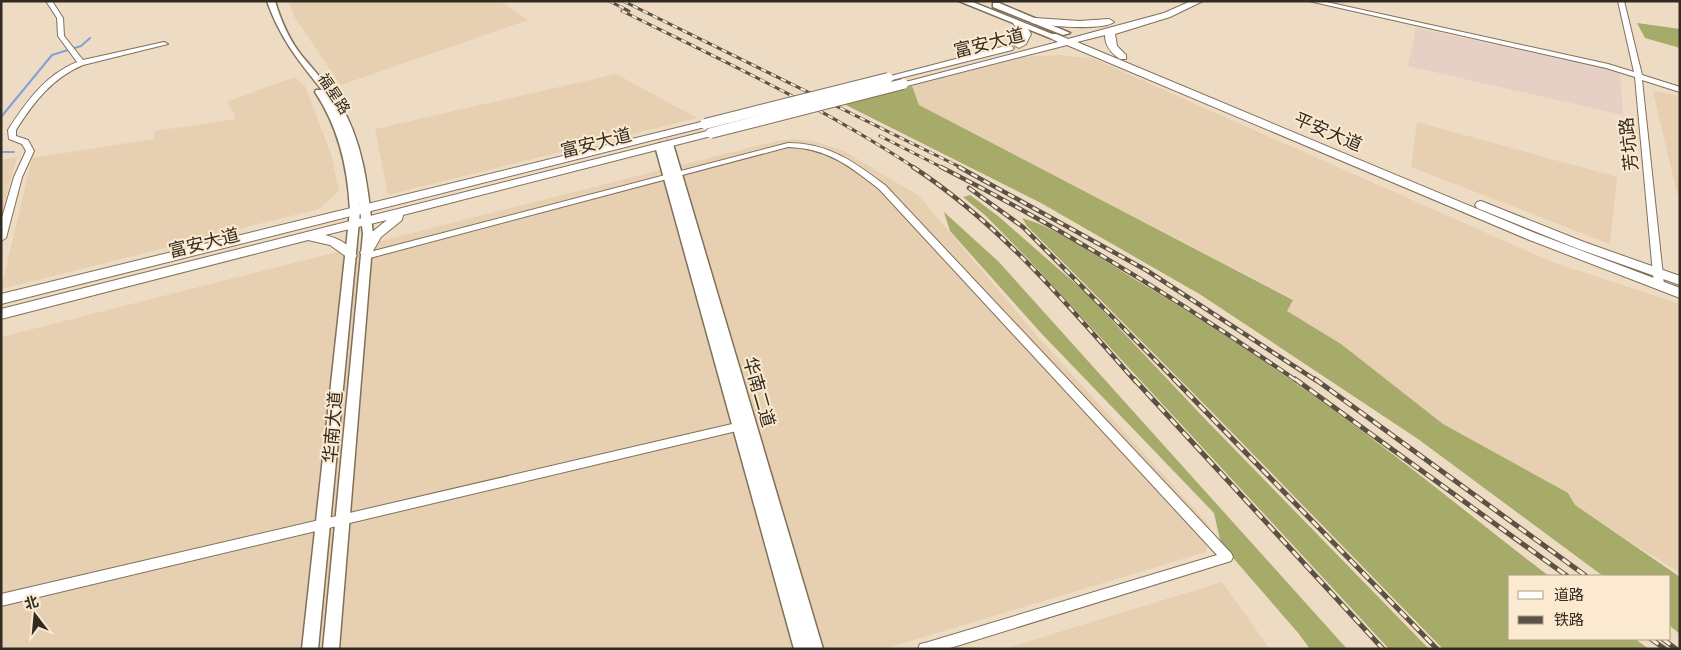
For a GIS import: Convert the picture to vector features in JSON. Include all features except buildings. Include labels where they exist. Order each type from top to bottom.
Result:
[{"type":"main road","name":"富安大道","points":[[1,299],[230,242],[360,216],[708,128],[888,78],[1067,38],[1108,22],[1178,1]]},
{"type":"main road","points":[[1081,39],[1167,15],[1199,1]]},
{"type":"main road","points":[[1036,21],[1078,24],[1108,22]]},
{"type":"main road","points":[[1018,23],[1024,28],[1026,35],[1019,50],[1106,58]]},
{"type":"main road","points":[[1116,30],[1110,33],[1110,41],[1116,51],[1123,56]]},
{"type":"main road","name":"富安大道","points":[[1,314],[290,240],[360,216],[417,208],[455,192],[664,145],[708,128],[903,84],[1019,50],[1053,36]]},
{"type":"main road","name":"平安大道","points":[[1053,36],[1081,39],[1508,216],[1680,280]]},
{"type":"main road","name":"平安大道","points":[[1067,38],[1106,58],[1531,236],[1680,293]]},
{"type":"main road","points":[[366,254],[382,228],[397,217],[417,208]]},
{"type":"main road","points":[[290,240],[314,238],[334,241],[347,249],[351,256]]},
{"type":"main road","points":[[230,242],[230,256]]},
{"type":"main road","points":[[20,310],[22,294]]},
{"type":"street","points":[[49,1],[60,18],[61,36],[68,48],[81,63]]},
{"type":"street","name":"福星路","points":[[264,1],[280,41],[322,96],[335,118],[346,152],[360,216]]},
{"type":"street","name":"福星路","points":[[270,1],[279,27],[286,39],[336,102],[342,115],[356,151],[360,216]]},
{"type":"street","name":"平安大道","points":[[963,1],[1053,36]]},
{"type":"street","name":"平安大道","points":[[985,1],[1036,21],[1067,38]]},
{"type":"street","points":[[1312,1],[1608,66],[1680,90]]},
{"type":"street","name":"芳坑路","points":[[1621,1],[1638,75],[1659,285]]},
{"type":"street","points":[[1,238],[18,177],[30,151],[25,142],[12,137],[12,130],[51,79],[62,70],[81,63],[164,44]]},
{"type":"street","name":"华南二道","points":[[664,145],[745,426],[816,649]]},
{"type":"street","points":[[366,254],[797,145],[823,148],[852,164],[882,187],[1227,557],[925,649]]},
{"type":"street","name":"华南大道","points":[[330,649],[366,254],[360,216]]},
{"type":"street","name":"华南大道","points":[[310,649],[351,256],[360,216]]},
{"type":"street","points":[[1,600],[745,426]]},
{"type":"street","name":"华南二道","points":[[745,426],[802,649]]},
{"type":"shaded area","points":[[288,1],[500,1],[528,20],[341,85],[295,18]]},
{"type":"shaded area","points":[[1416,28],[1620,71],[1623,115],[1408,66]]},
{"type":"shaded area","points":[[1058,55],[1094,59],[1552,262],[1680,304],[1680,573],[1443,424],[1341,345],[1286,311],[1293,299],[919,105],[912,86],[1024,57]]},
{"type":"shaded area","points":[[616,74],[697,118],[388,195],[375,129]]},
{"type":"shaded area","points":[[295,77],[305,86],[331,154],[339,191],[319,209],[1,289],[32,158],[153,139],[155,131],[235,119],[234,113],[226,102]]},
{"type":"shaded area","points":[[1653,91],[1680,96],[1680,206]]},
{"type":"shaded area","points":[[1417,122],[1617,177],[1610,244],[1411,167]]},
{"type":"shaded area","points":[[796,139],[816,142],[844,151],[919,196],[1038,337],[1210,526],[1206,552],[884,649],[1,649],[1,337],[776,141]]},
{"type":"shaded area","points":[[17,157],[1,214],[1,160]]},
{"type":"shaded area","points":[[1222,582],[1270,649],[1004,649]]},
{"type":"green space","points":[[1637,23],[1680,29],[1680,48],[1645,38]]},
{"type":"green space","points":[[912,86],[919,105],[1293,300],[1287,311],[1341,344],[1443,424],[1568,493],[1575,505],[1680,577],[1680,634],[1671,627],[1671,575],[1602,575],[1418,439],[1201,295],[1041,203],[844,104]]},
{"type":"green space","points":[[970,195],[998,216],[1085,292],[1206,420],[1429,649],[1389,649],[1031,262],[986,216],[963,197]]},
{"type":"green space","points":[[944,212],[999,262],[1347,649],[1310,649],[1221,544],[1214,513],[1041,333],[950,231]]},
{"type":"green space","points":[[1022,218],[1050,229],[1078,244],[1264,361],[1391,453],[1548,575],[1508,575],[1508,640],[1636,640],[1649,649],[1443,649],[1027,226]]},
{"type":"waterway","points":[[1,117],[52,55],[81,46],[90,38]]},
{"type":"waterway","points":[[1,152],[14,152]]},
{"type":"railway","points":[[609,1],[629,11]]},
{"type":"railway","points":[[623,1],[962,168]]},
{"type":"railway","points":[[622,11],[808,104],[915,168]]},
{"type":"railway","points":[[880,136],[943,168]]},
{"type":"railway","points":[[913,167],[945,189],[1004,239],[1058,294],[1135,381]]},
{"type":"railway","points":[[941,167],[1033,216],[1167,295],[1297,381]]},
{"type":"railway","points":[[959,167],[1146,270],[1317,381]]},
{"type":"railway","points":[[969,188],[1023,227],[1176,381]]},
{"type":"railway","points":[[1134,379],[1383,649]]},
{"type":"railway","points":[[1174,379],[1437,649]]},
{"type":"railway","points":[[1295,379],[1566,575]]},
{"type":"railway","points":[[1315,379],[1585,575]]},
{"type":"railway","points":[[1652,640],[1665,649]]},
{"type":"railway","points":[[1664,640],[1676,649]]}]
